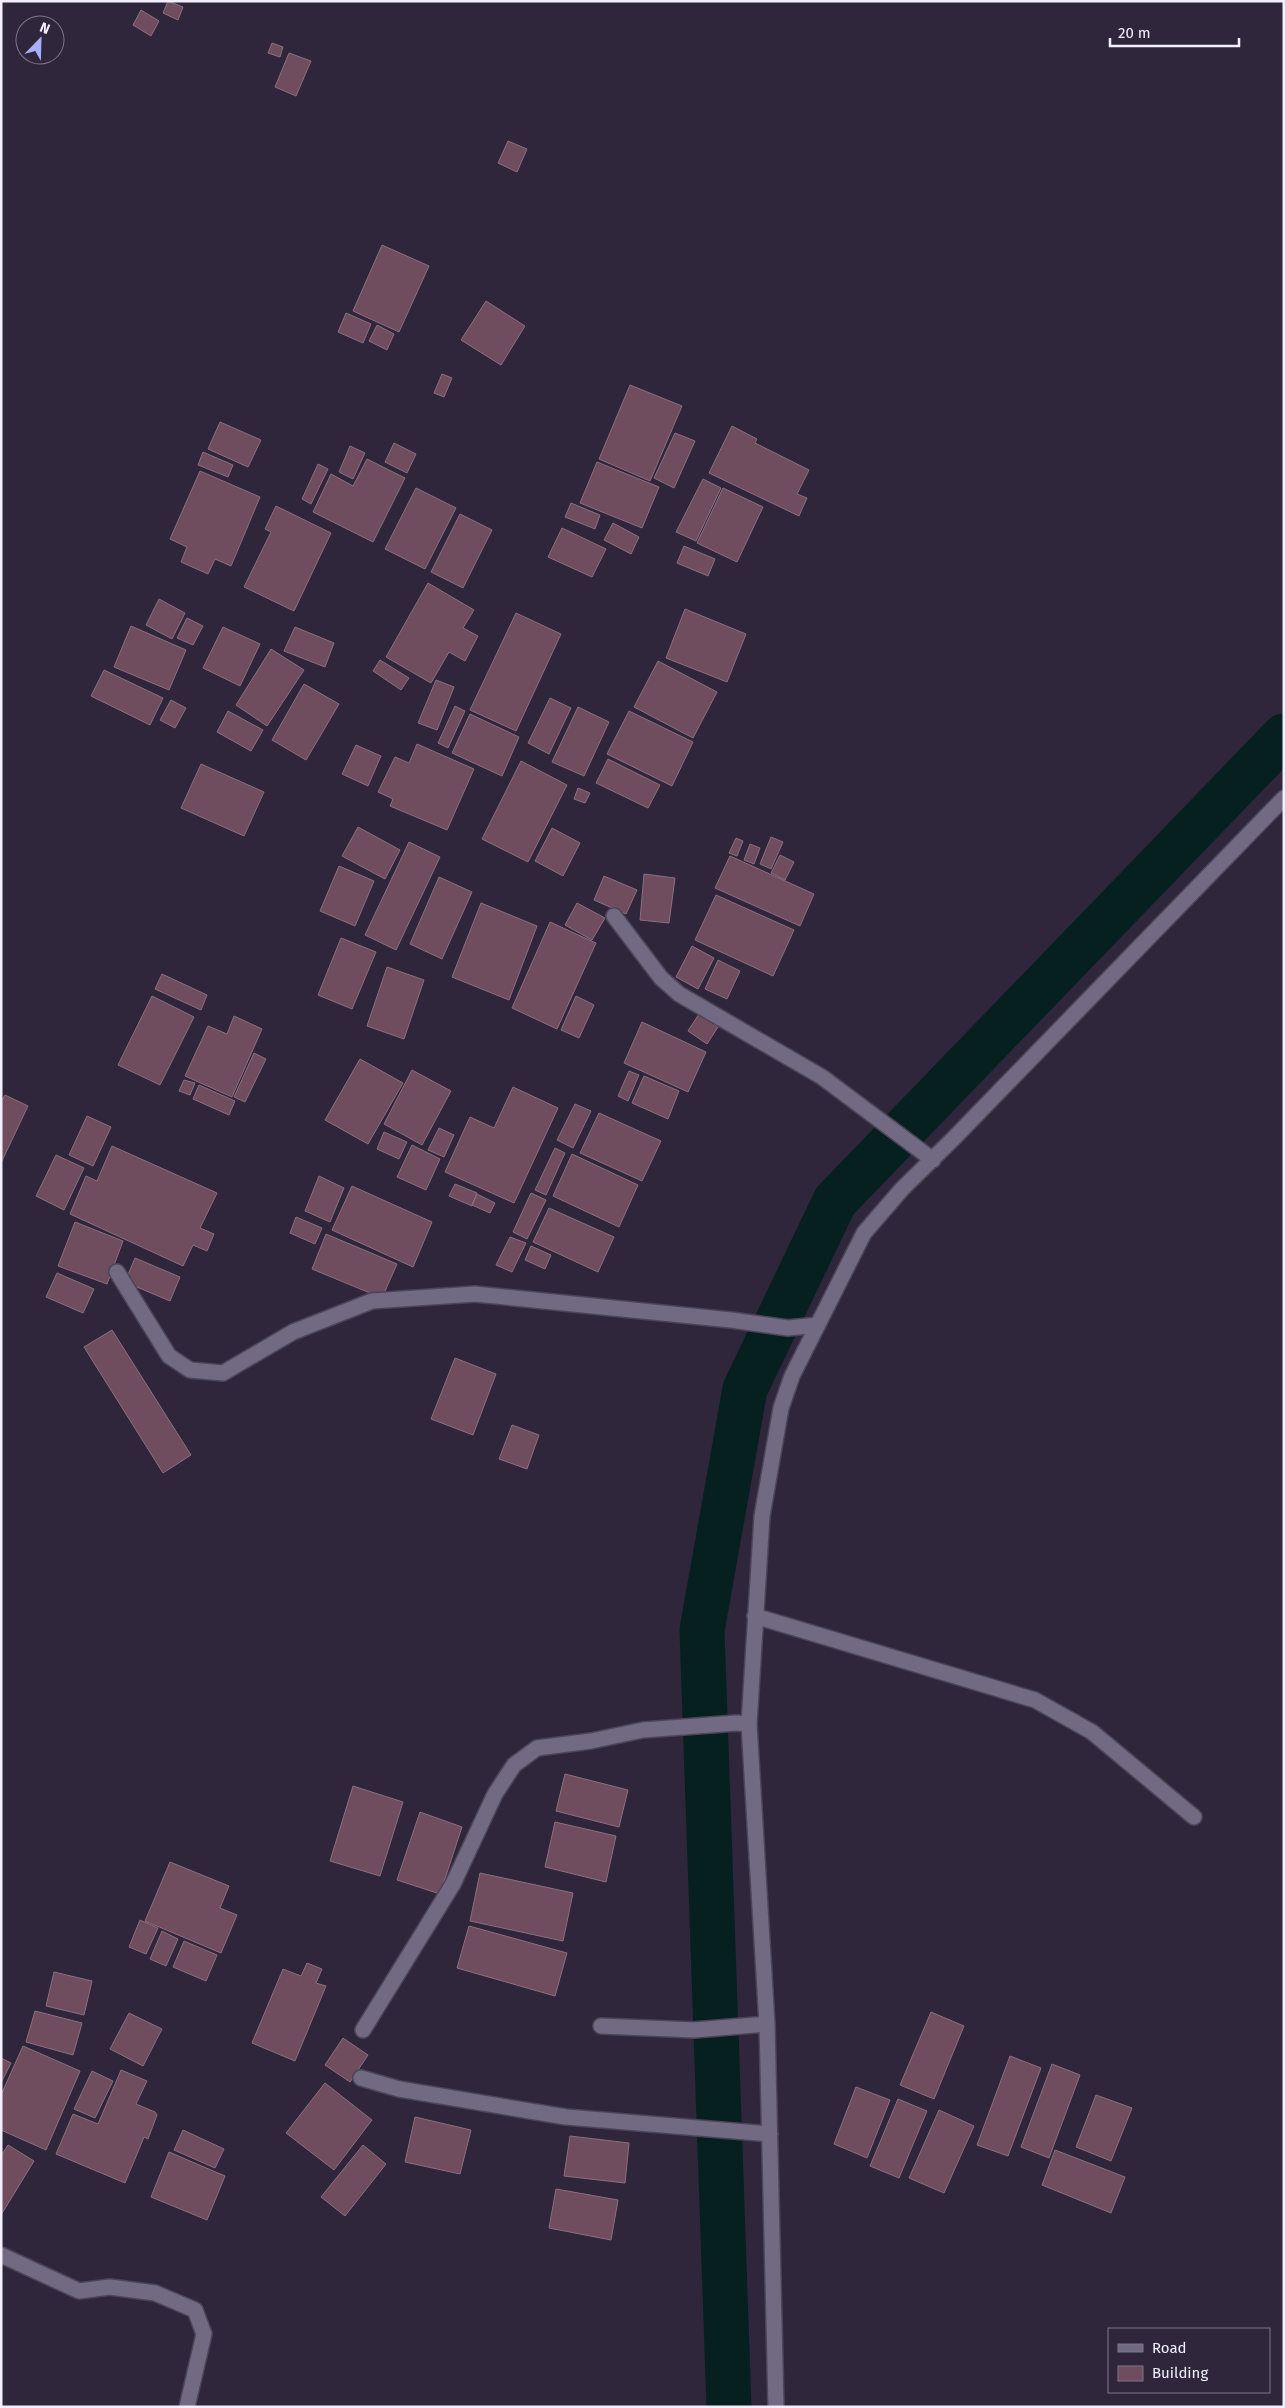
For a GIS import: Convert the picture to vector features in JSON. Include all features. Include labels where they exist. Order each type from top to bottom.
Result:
[{"type":"street","points":[[776,2407],[767,2024],[743,1723],[755,1616],[762,1516],[782,1408],[792,1376],[864,1233],[902,1189],[933,1160],[1284,798]]},
{"type":"street","points":[[614,916],[661,978],[679,994],[822,1078],[933,1160]]},
{"type":"street","points":[[117,1272],[169,1356],[190,1370],[223,1373],[293,1332],[372,1301],[476,1294],[731,1320],[788,1328],[818,1325]]},
{"type":"street","points":[[755,1616],[1035,1700],[1092,1732],[1194,1817]]},
{"type":"street","points":[[363,2030],[453,1884],[495,1794],[514,1765],[536,1748],[590,1741],[643,1730],[743,1723]]},
{"type":"street","points":[[601,2026],[694,2030],[767,2024]]},
{"type":"street","points":[[362,2078],[399,2089],[456,2100],[566,2117],[737,2133],[770,2134]]},
{"type":"street","points":[[1,2255],[79,2291],[110,2287],[154,2293],[195,2310],[204,2334],[187,2407]]},
{"type":"building","points":[[168,1],[183,7],[178,20],[163,13]]},
{"type":"building","points":[[141,10],[159,21],[151,36],[133,25]]},
{"type":"building","points":[[272,43],[283,47],[280,57],[268,53]]},
{"type":"building","points":[[289,53],[311,61],[296,96],[275,87]]},
{"type":"building","points":[[508,141],[527,149],[517,172],[498,163]]},
{"type":"building","points":[[382,245],[429,266],[399,332],[353,311]]},
{"type":"building","points":[[486,301],[525,326],[501,365],[461,340]]},
{"type":"building","points":[[346,313],[371,324],[363,343],[338,332]]},
{"type":"building","points":[[377,325],[394,334],[387,350],[369,341]]},
{"type":"building","points":[[442,374],[452,378],[444,397],[434,393]]},
{"type":"building","points":[[630,385],[682,406],[650,481],[599,459]]},
{"type":"building","points":[[220,422],[261,440],[248,467],[208,449]]},
{"type":"building","points":[[732,426],[757,439],[755,443],[809,470],[797,494],[807,498],[799,516],[709,473]]},
{"type":"building","points":[[675,433],[695,441],[674,488],[654,478]]},
{"type":"building","points":[[394,443],[416,454],[407,473],[385,462]]},
{"type":"building","points":[[350,446],[365,453],[353,479],[339,472]]},
{"type":"building","points":[[203,452],[233,465],[228,477],[198,465]]},
{"type":"building","points":[[367,459],[405,478],[373,542],[313,512],[331,474],[353,486]]},
{"type":"building","points":[[597,462],[659,487],[642,528],[580,503]]},
{"type":"building","points":[[318,464],[328,469],[311,504],[302,499]]},
{"type":"building","points":[[200,471],[260,497],[231,566],[215,559],[208,574],[181,562],[187,547],[170,539]]},
{"type":"building","points":[[703,479],[721,488],[696,541],[676,532]]},
{"type":"building","points":[[416,488],[456,508],[425,569],[385,549]]},
{"type":"building","points":[[723,488],[763,507],[737,562],[697,543]]},
{"type":"building","points":[[571,503],[600,515],[595,529],[565,517]]},
{"type":"building","points":[[276,506],[331,533],[294,611],[244,587],[271,532],[265,529]]},
{"type":"building","points":[[460,514],[492,530],[463,588],[431,572]]},
{"type":"building","points":[[613,523],[639,537],[631,554],[604,540]]},
{"type":"building","points":[[562,528],[606,549],[592,577],[548,557]]},
{"type":"building","points":[[684,546],[715,559],[708,576],[677,563]]},
{"type":"building","points":[[428,583],[474,610],[463,628],[478,636],[465,661],[449,652],[431,683],[386,657]]},
{"type":"building","points":[[159,599],[185,613],[172,639],[146,625]]},
{"type":"building","points":[[685,609],[746,634],[727,682],[666,658]]},
{"type":"building","points":[[516,613],[561,634],[516,731],[470,710]]},
{"type":"building","points":[[187,618],[203,626],[193,645],[177,638]]},
{"type":"building","points":[[131,626],[186,650],[169,690],[114,667]]},
{"type":"building","points":[[223,627],[260,644],[240,686],[203,668]]},
{"type":"building","points":[[295,627],[334,643],[325,667],[284,651]]},
{"type":"building","points":[[271,649],[304,670],[267,726],[236,705]]},
{"type":"building","points":[[380,660],[409,678],[401,690],[373,671]]},
{"type":"building","points":[[658,661],[717,692],[693,738],[634,707]]},
{"type":"building","points":[[104,670],[163,698],[150,725],[91,696]]},
{"type":"building","points":[[436,680],[454,687],[437,730],[418,723]]},
{"type":"building","points":[[304,684],[339,704],[306,760],[272,740]]},
{"type":"building","points":[[550,698],[571,708],[549,754],[528,743]]},
{"type":"building","points":[[171,700],[186,708],[175,728],[160,720]]},
{"type":"building","points":[[455,706],[465,711],[448,748],[438,743]]},
{"type":"building","points":[[578,707],[609,722],[584,776],[552,762]]},
{"type":"building","points":[[228,711],[263,730],[251,751],[217,732]]},
{"type":"building","points":[[629,711],[693,742],[672,786],[607,754]]},
{"type":"building","points":[[470,714],[519,737],[502,776],[452,753]]},
{"type":"building","points":[[417,744],[474,769],[447,830],[390,806],[393,799],[378,792],[395,757],[409,763]]},
{"type":"building","points":[[356,745],[381,756],[368,786],[342,774]]},
{"type":"building","points":[[608,759],[660,785],[648,808],[596,783]]},
{"type":"building","points":[[521,761],[567,785],[528,862],[482,839]]},
{"type":"building","points":[[201,764],[264,792],[244,836],[181,808]]},
{"type":"building","points":[[578,788],[590,793],[585,803],[574,799]]},
{"type":"building","points":[[358,827],[400,850],[385,879],[342,856]]},
{"type":"building","points":[[552,828],[580,843],[563,876],[535,861]]},
{"type":"building","points":[[771,837],[783,842],[771,869],[760,864]]},
{"type":"building","points":[[736,838],[743,841],[737,856],[729,853]]},
{"type":"building","points":[[409,842],[440,857],[396,950],[365,935]]},
{"type":"building","points":[[750,844],[760,848],[754,864],[744,860]]},
{"type":"building","points":[[780,855],[794,862],[785,880],[771,873]]},
{"type":"building","points":[[730,856],[814,894],[800,926],[715,888]]},
{"type":"building","points":[[339,866],[374,881],[355,926],[320,911]]},
{"type":"building","points":[[644,874],[675,878],[669,923],[640,920]]},
{"type":"building","points":[[604,876],[637,890],[626,914],[594,900]]},
{"type":"building","points":[[439,877],[472,892],[442,959],[410,944]]},
{"type":"building","points":[[716,895],[794,930],[773,976],[695,940]]},
{"type":"building","points":[[481,903],[537,926],[509,1000],[452,977]]},
{"type":"building","points":[[577,903],[605,918],[592,940],[565,925]]},
{"type":"building","points":[[550,922],[596,943],[557,1029],[512,1008]]},
{"type":"building","points":[[341,938],[376,952],[352,1009],[318,995]]},
{"type":"building","points":[[692,946],[714,958],[698,989],[676,977]]},
{"type":"building","points":[[718,960],[740,971],[727,999],[705,989]]},
{"type":"building","points":[[387,967],[424,980],[404,1039],[367,1026]]},
{"type":"building","points":[[162,974],[207,995],[201,1010],[155,989]]},
{"type":"building","points":[[152,996],[194,1017],[160,1085],[118,1065]]},
{"type":"building","points":[[576,996],[594,1005],[579,1038],[561,1030]]},
{"type":"building","points":[[699,1014],[718,1027],[707,1044],[688,1031]]},
{"type":"building","points":[[234,1016],[262,1029],[232,1097],[185,1076],[208,1026],[227,1034]]},
{"type":"building","points":[[642,1022],[706,1052],[688,1092],[624,1063]]},
{"type":"building","points":[[254,1053],[266,1059],[245,1102],[234,1097]]},
{"type":"building","points":[[360,1059],[403,1083],[368,1144],[325,1120]]},
{"type":"building","points":[[412,1070],[451,1091],[422,1145],[384,1124]]},
{"type":"building","points":[[629,1071],[639,1075],[628,1101],[618,1096]]},
{"type":"building","points":[[644,1076],[679,1091],[668,1119],[632,1103]]},
{"type":"building","points":[[184,1080],[195,1083],[190,1095],[179,1091]]},
{"type":"building","points":[[199,1085],[235,1101],[229,1115],[193,1099]]},
{"type":"building","points":[[513,1087],[558,1108],[514,1203],[445,1172],[470,1117],[494,1128]]},
{"type":"building","points":[[5,1095],[28,1106],[1,1163],[1,1102]]},
{"type":"building","points":[[575,1104],[591,1111],[573,1148],[557,1140]]},
{"type":"building","points":[[599,1113],[661,1141],[642,1181],[580,1153]]},
{"type":"building","points":[[87,1116],[111,1127],[93,1166],[69,1155]]},
{"type":"building","points":[[439,1128],[454,1135],[444,1157],[428,1150]]},
{"type":"building","points":[[384,1132],[407,1142],[399,1159],[377,1149]]},
{"type":"building","points":[[412,1145],[440,1159],[426,1190],[397,1177]]},
{"type":"building","points":[[112,1146],[217,1193],[200,1228],[214,1234],[207,1251],[193,1245],[183,1266],[70,1214],[86,1176],[97,1181]]},
{"type":"building","points":[[555,1148],[565,1153],[546,1195],[535,1190]]},
{"type":"building","points":[[572,1154],[638,1185],[619,1227],[553,1196]]},
{"type":"building","points":[[56,1155],[84,1168],[64,1210],[36,1196]]},
{"type":"building","points":[[319,1176],[344,1188],[330,1222],[305,1211]]},
{"type":"building","points":[[455,1184],[477,1193],[472,1206],[449,1196]]},
{"type":"building","points":[[352,1186],[432,1222],[413,1267],[332,1230]]},
{"type":"building","points":[[531,1193],[546,1200],[527,1239],[513,1232]]},
{"type":"building","points":[[477,1194],[495,1203],[490,1213],[472,1205]]},
{"type":"building","points":[[549,1208],[614,1237],[598,1272],[533,1242]]},
{"type":"building","points":[[296,1217],[322,1228],[315,1244],[290,1233]]},
{"type":"building","points":[[75,1222],[123,1241],[107,1284],[58,1266]]},
{"type":"building","points":[[326,1234],[397,1264],[382,1298],[312,1269]]},
{"type":"building","points":[[510,1237],[526,1243],[512,1272],[496,1265]]},
{"type":"building","points":[[531,1246],[551,1255],[545,1269],[525,1260]]},
{"type":"building","points":[[135,1258],[180,1277],[170,1301],[125,1282]]},
{"type":"building","points":[[57,1273],[94,1289],[83,1313],[46,1297]]},
{"type":"building","points":[[112,1330],[191,1455],[163,1473],[84,1347]]},
{"type":"building","points":[[455,1358],[496,1374],[473,1435],[431,1419]]},
{"type":"building","points":[[512,1425],[539,1435],[527,1469],[499,1459]]},
{"type":"building","points":[[565,1774],[628,1790],[619,1827],[556,1811]]},
{"type":"building","points":[[353,1786],[403,1802],[380,1876],[330,1861]]},
{"type":"building","points":[[420,1812],[462,1827],[440,1894],[397,1880]]},
{"type":"building","points":[[555,1822],[616,1836],[606,1882],[545,1867]]},
{"type":"building","points":[[170,1862],[229,1886],[220,1908],[237,1915],[221,1953],[145,1921]]},
{"type":"building","points":[[480,1873],[573,1893],[563,1941],[470,1921]]},
{"type":"building","points":[[140,1920],[158,1928],[146,1954],[129,1947]]},
{"type":"building","points":[[469,1926],[567,1953],[555,1996],[457,1968]]},
{"type":"building","points":[[162,1931],[178,1939],[166,1966],[150,1959]]},
{"type":"building","points":[[184,1941],[217,1955],[206,1981],[173,1967]]},
{"type":"building","points":[[307,1963],[322,1969],[316,1983],[326,1986],[295,2061],[252,2043],[283,1969],[301,1976]]},
{"type":"building","points":[[54,1972],[92,1981],[84,2015],[46,2006]]},
{"type":"building","points":[[35,2011],[82,2023],[73,2055],[26,2042]]},
{"type":"building","points":[[931,2012],[964,2026],[934,2099],[900,2085]]},
{"type":"building","points":[[129,2013],[162,2029],[143,2066],[110,2049]]},
{"type":"building","points":[[343,2038],[368,2055],[350,2082],[325,2065]]},
{"type":"building","points":[[23,2046],[80,2071],[46,2150],[1,2130],[1,2095]]},
{"type":"building","points":[[1010,2056],[1041,2068],[1008,2156],[977,2145]]},
{"type":"building","points":[[1,2058],[11,2063],[1,2083]]},
{"type":"building","points":[[1052,2064],[1080,2075],[1049,2158],[1021,2147]]},
{"type":"building","points":[[121,2070],[147,2081],[136,2104],[155,2112],[157,2115],[148,2139],[144,2137],[125,2183],[56,2154],[73,2114],[98,2124]]},
{"type":"building","points":[[92,2071],[113,2081],[95,2118],[74,2109]]},
{"type":"building","points":[[325,2083],[372,2120],[334,2170],[286,2133]]},
{"type":"building","points":[[856,2087],[890,2100],[867,2158],[834,2144]]},
{"type":"building","points":[[1096,2095],[1132,2108],[1111,2161],[1076,2147]]},
{"type":"building","points":[[898,2099],[927,2111],[899,2178],[870,2166]]},
{"type":"building","points":[[939,2110],[974,2126],[944,2193],[909,2178]]},
{"type":"building","points":[[415,2117],[471,2130],[460,2174],[405,2162]]},
{"type":"building","points":[[183,2130],[224,2149],[215,2168],[174,2150]]},
{"type":"building","points":[[570,2136],[629,2143],[625,2183],[564,2176]]},
{"type":"building","points":[[8,2145],[34,2161],[1,2215],[1,2156]]},
{"type":"building","points":[[363,2145],[386,2164],[345,2216],[321,2197]]},
{"type":"building","points":[[1055,2150],[1125,2177],[1111,2213],[1042,2185]]},
{"type":"building","points":[[169,2152],[225,2176],[207,2220],[151,2197]]},
{"type":"building","points":[[556,2189],[618,2200],[611,2240],[549,2228]]},
{"type":"waterway","points":[[729,2407],[702,1630],[745,1389],[835,1201],[1284,736]]}]
